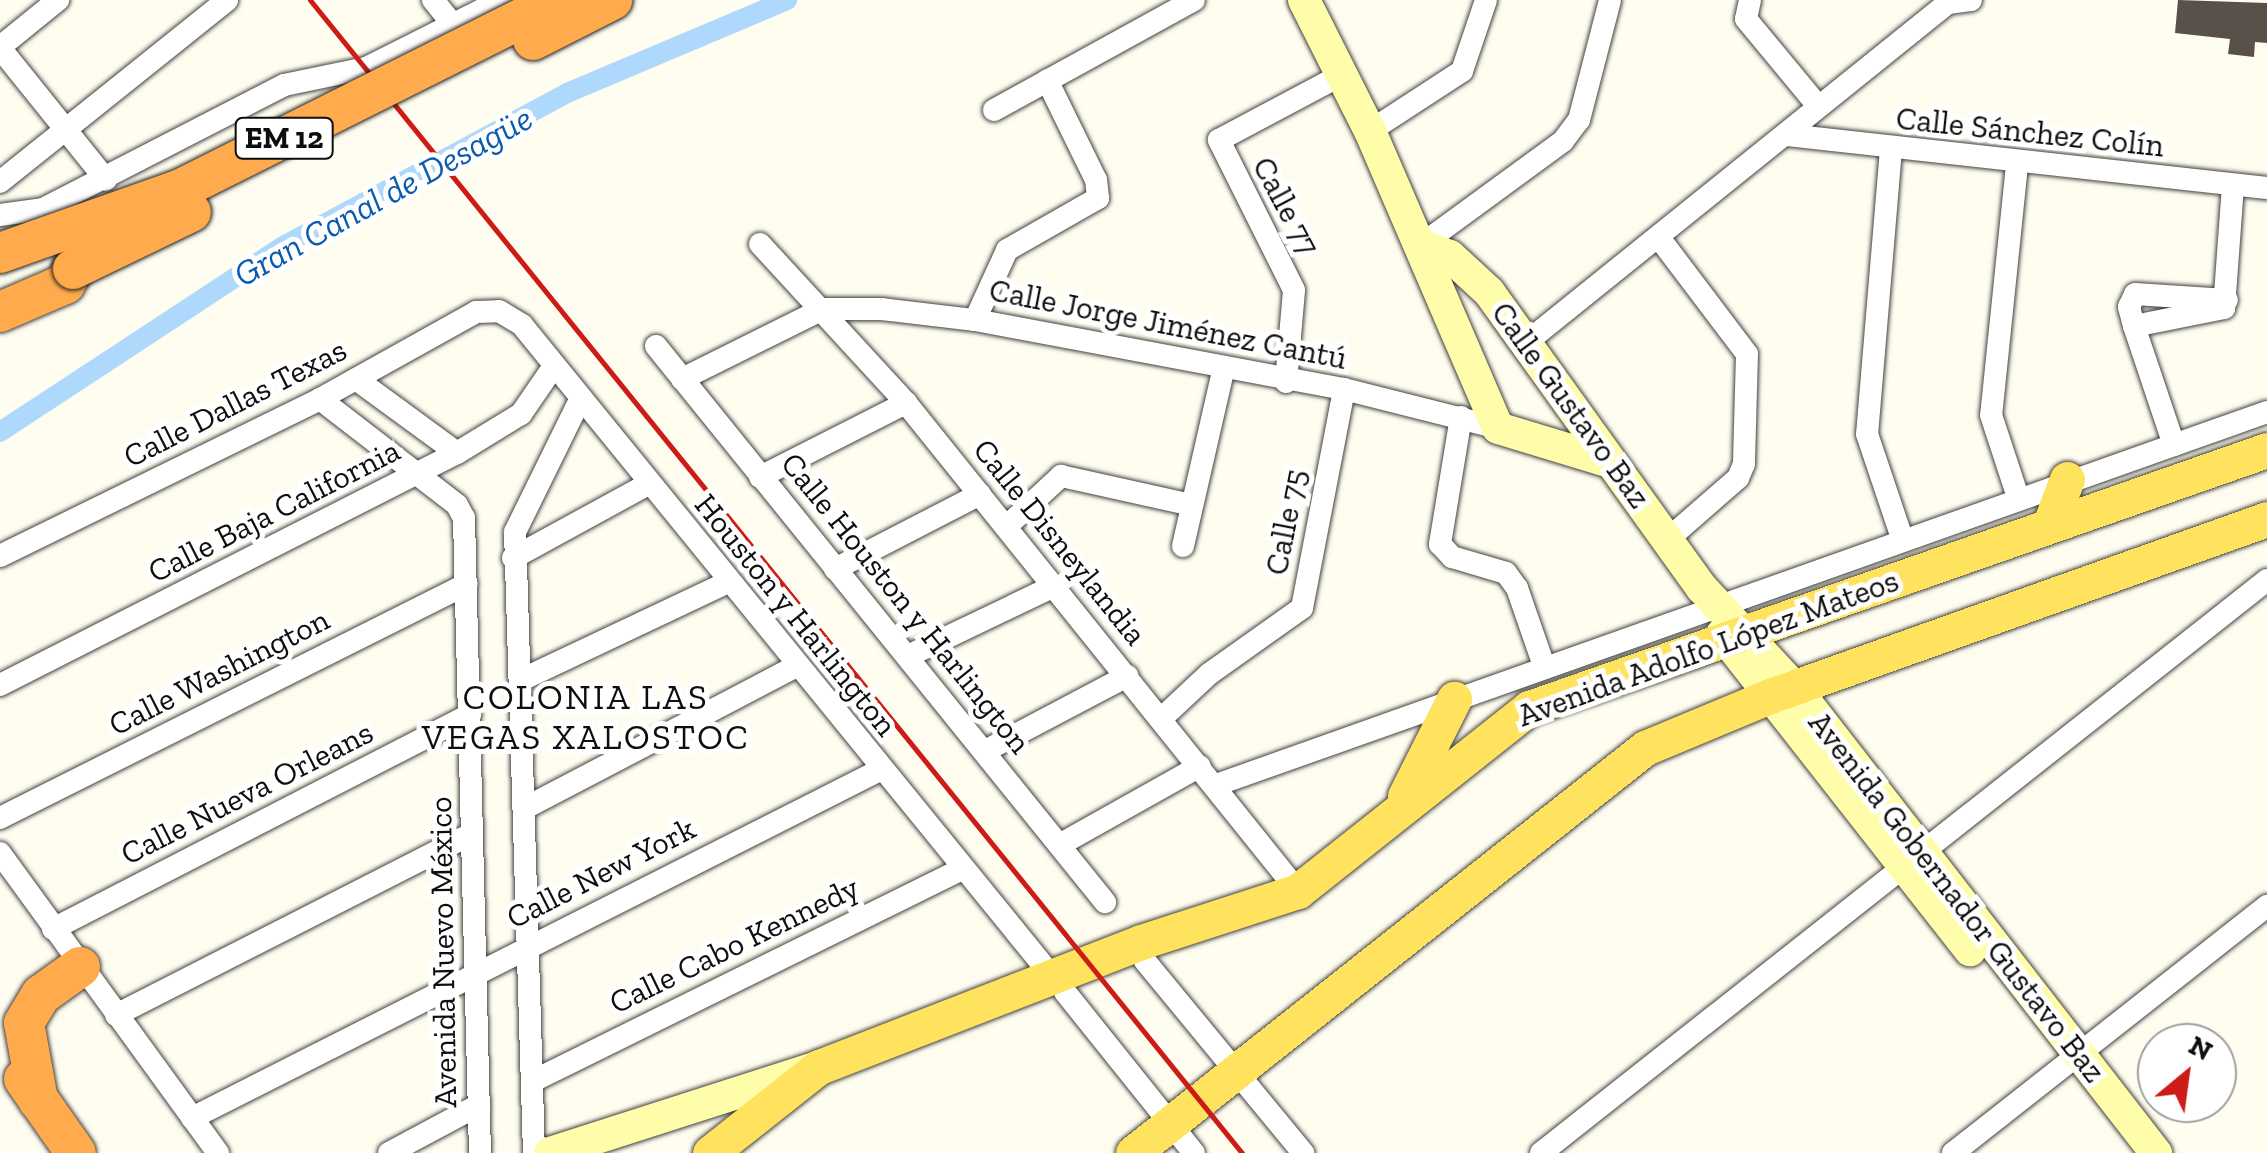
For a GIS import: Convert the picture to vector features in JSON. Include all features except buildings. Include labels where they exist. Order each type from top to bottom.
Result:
[{"type":"highway","name":"EM 12","points":[[0,253],[182,189],[559,0]]},
{"type":"highway","name":"EM 12","points":[[74,270],[612,0]]},
{"type":"highway","points":[[0,291],[74,270]]},
{"type":"highway","points":[[0,312],[65,284],[74,270]]},
{"type":"highway","points":[[19,1095],[38,1069],[24,1022],[41,994],[80,967]]},
{"type":"highway","points":[[0,1045],[46,1153]]},
{"type":"highway","points":[[19,1095],[76,1153]]},
{"type":"main road","name":"Avenida Adolfo López Mateos","points":[[710,1153],[819,1066],[1091,966],[1141,942],[1298,890],[1507,721],[1624,656],[1721,614],[2050,524],[2267,450]]},
{"type":"main road","points":[[2050,524],[2067,479]]},
{"type":"main road","name":"Avenida Adolfo López Mateos","points":[[1133,1153],[1644,748],[1782,692],[2267,520]]},
{"type":"main road","points":[[1398,810],[1454,699]]},
{"type":"street","points":[[58,0],[0,48],[106,180]]},
{"type":"street","points":[[0,182],[226,0]]},
{"type":"street","points":[[433,0],[454,26]]},
{"type":"street","points":[[0,216],[30,214],[106,180],[284,85],[366,68],[502,0]]},
{"type":"street","points":[[994,110],[1194,0]]},
{"type":"street","name":"Calle Gustavo Baz","points":[[1304,0],[1370,130],[1498,428]]},
{"type":"street","points":[[1370,130],[1462,71],[1486,0]]},
{"type":"street","points":[[1421,245],[1563,142],[1579,120],[1610,0]]},
{"type":"street","points":[[1750,0],[1746,20],[1818,106]]},
{"type":"street","points":[[1528,341],[1660,239],[1818,106],[1955,1]]},
{"type":"street","name":"Calle 77","points":[[1286,382],[1294,290],[1219,140],[1342,74]]},
{"type":"street","points":[[975,320],[1008,250],[1098,198],[1096,180],[1047,80]]},
{"type":"street","name":"Calle Sánchez Colín","points":[[1787,135],[2017,165],[2267,188]]},
{"type":"street","points":[[1891,150],[1866,434],[1902,538]]},
{"type":"street","points":[[2017,165],[1991,415],[2018,496]]},
{"type":"street","points":[[2174,445],[2134,326],[2217,312],[2227,300],[2233,186]]},
{"type":"street","points":[[1660,239],[1747,354],[1744,464],[1738,478],[1668,539]]},
{"type":"street","name":"Calle Disneylandia","points":[[760,244],[823,308],[906,403],[1298,890]]},
{"type":"street","name":"Calle Gustavo Baz","points":[[1421,245],[1450,256],[1474,276],[1528,341],[1610,462],[1782,692]]},
{"type":"street","points":[[682,379],[823,308]]},
{"type":"street","name":"Calle Jorge Jiménez Cantú","points":[[823,308],[975,320],[1223,371],[1344,389],[1498,428]]},
{"type":"street","name":"Houston y Harlington","points":[[499,311],[522,325],[795,668],[1042,964]]},
{"type":"street","name":"Calle Dallas Texas","points":[[0,556],[320,399],[476,312],[499,311]]},
{"type":"street","name":"Calle Houston y Harlington","points":[[656,346],[1105,902]]},
{"type":"street","name":"Calle Baja California","points":[[0,686],[456,453],[521,414],[554,366]]},
{"type":"street","points":[[1183,546],[1223,371]]},
{"type":"street","points":[[356,379],[456,453]]},
{"type":"street","name":"Calle 75","points":[[1162,718],[1209,674],[1302,608],[1344,389]]},
{"type":"street","points":[[534,1153],[526,807],[513,558],[518,521],[581,398]]},
{"type":"street","name":"Avenida Nuevo México","points":[[320,399],[462,511],[480,1153]]},
{"type":"street","points":[[760,477],[906,403]]},
{"type":"street","points":[[1721,614],[1902,538],[2267,412]]},
{"type":"street","points":[[1461,418],[1440,544],[1452,558],[1506,574],[1518,588],[1544,666]]},
{"type":"street","points":[[1498,428],[1610,462]]},
{"type":"street","points":[[1007,526],[1061,476],[1192,505]]},
{"type":"street","points":[[513,558],[648,484]]},
{"type":"street","points":[[835,570],[980,494]]},
{"type":"street","points":[[1540,1153],[2267,580]]},
{"type":"street","points":[[521,680],[728,582]]},
{"type":"street","name":"Calle Washington","points":[[0,818],[467,584]]},
{"type":"street","points":[[908,656],[1054,586]]},
{"type":"street","points":[[1216,786],[1544,666],[1624,656]]},
{"type":"street","points":[[526,807],[795,668]]},
{"type":"street","points":[[985,750],[1127,676]]},
{"type":"street","name":"Avenida Gobernador Gustavo Baz","points":[[1782,692],[2071,1060],[2156,1153]]},
{"type":"street","name":"Calle Nueva Orleans","points":[[53,930],[470,715]]},
{"type":"street","points":[[1062,844],[1200,766]]},
{"type":"street","name":"Calle New York","points":[[192,1118],[880,770]]},
{"type":"street","points":[[116,1015],[472,834]]},
{"type":"street","points":[[0,853],[218,1153]]},
{"type":"street","name":"Calle Cabo Kennedy","points":[[535,1080],[962,869]]},
{"type":"street","points":[[1953,1153],[2267,906]]},
{"type":"street","points":[[1145,961],[1304,1153]]},
{"type":"street","points":[[1065,992],[1194,1153]]},
{"type":"street","name":"Avenida Gobernador Gustavo Baz","points":[[2071,1060],[2131,1153]]},
{"type":"street","points":[[550,1153],[819,1066]]},
{"type":"street","points":[[389,1153],[479,1105]]},
{"type":"waterway","name":"Gran Canal de Desagüe","points":[[0,432],[285,245],[567,93],[787,0]]},
{"type":"railway","points":[[310,0],[1242,1153]]},
{"type":"district","name":"COLONIA LAS VEGAS XALOSTOC","points":[[586,717]]}]
